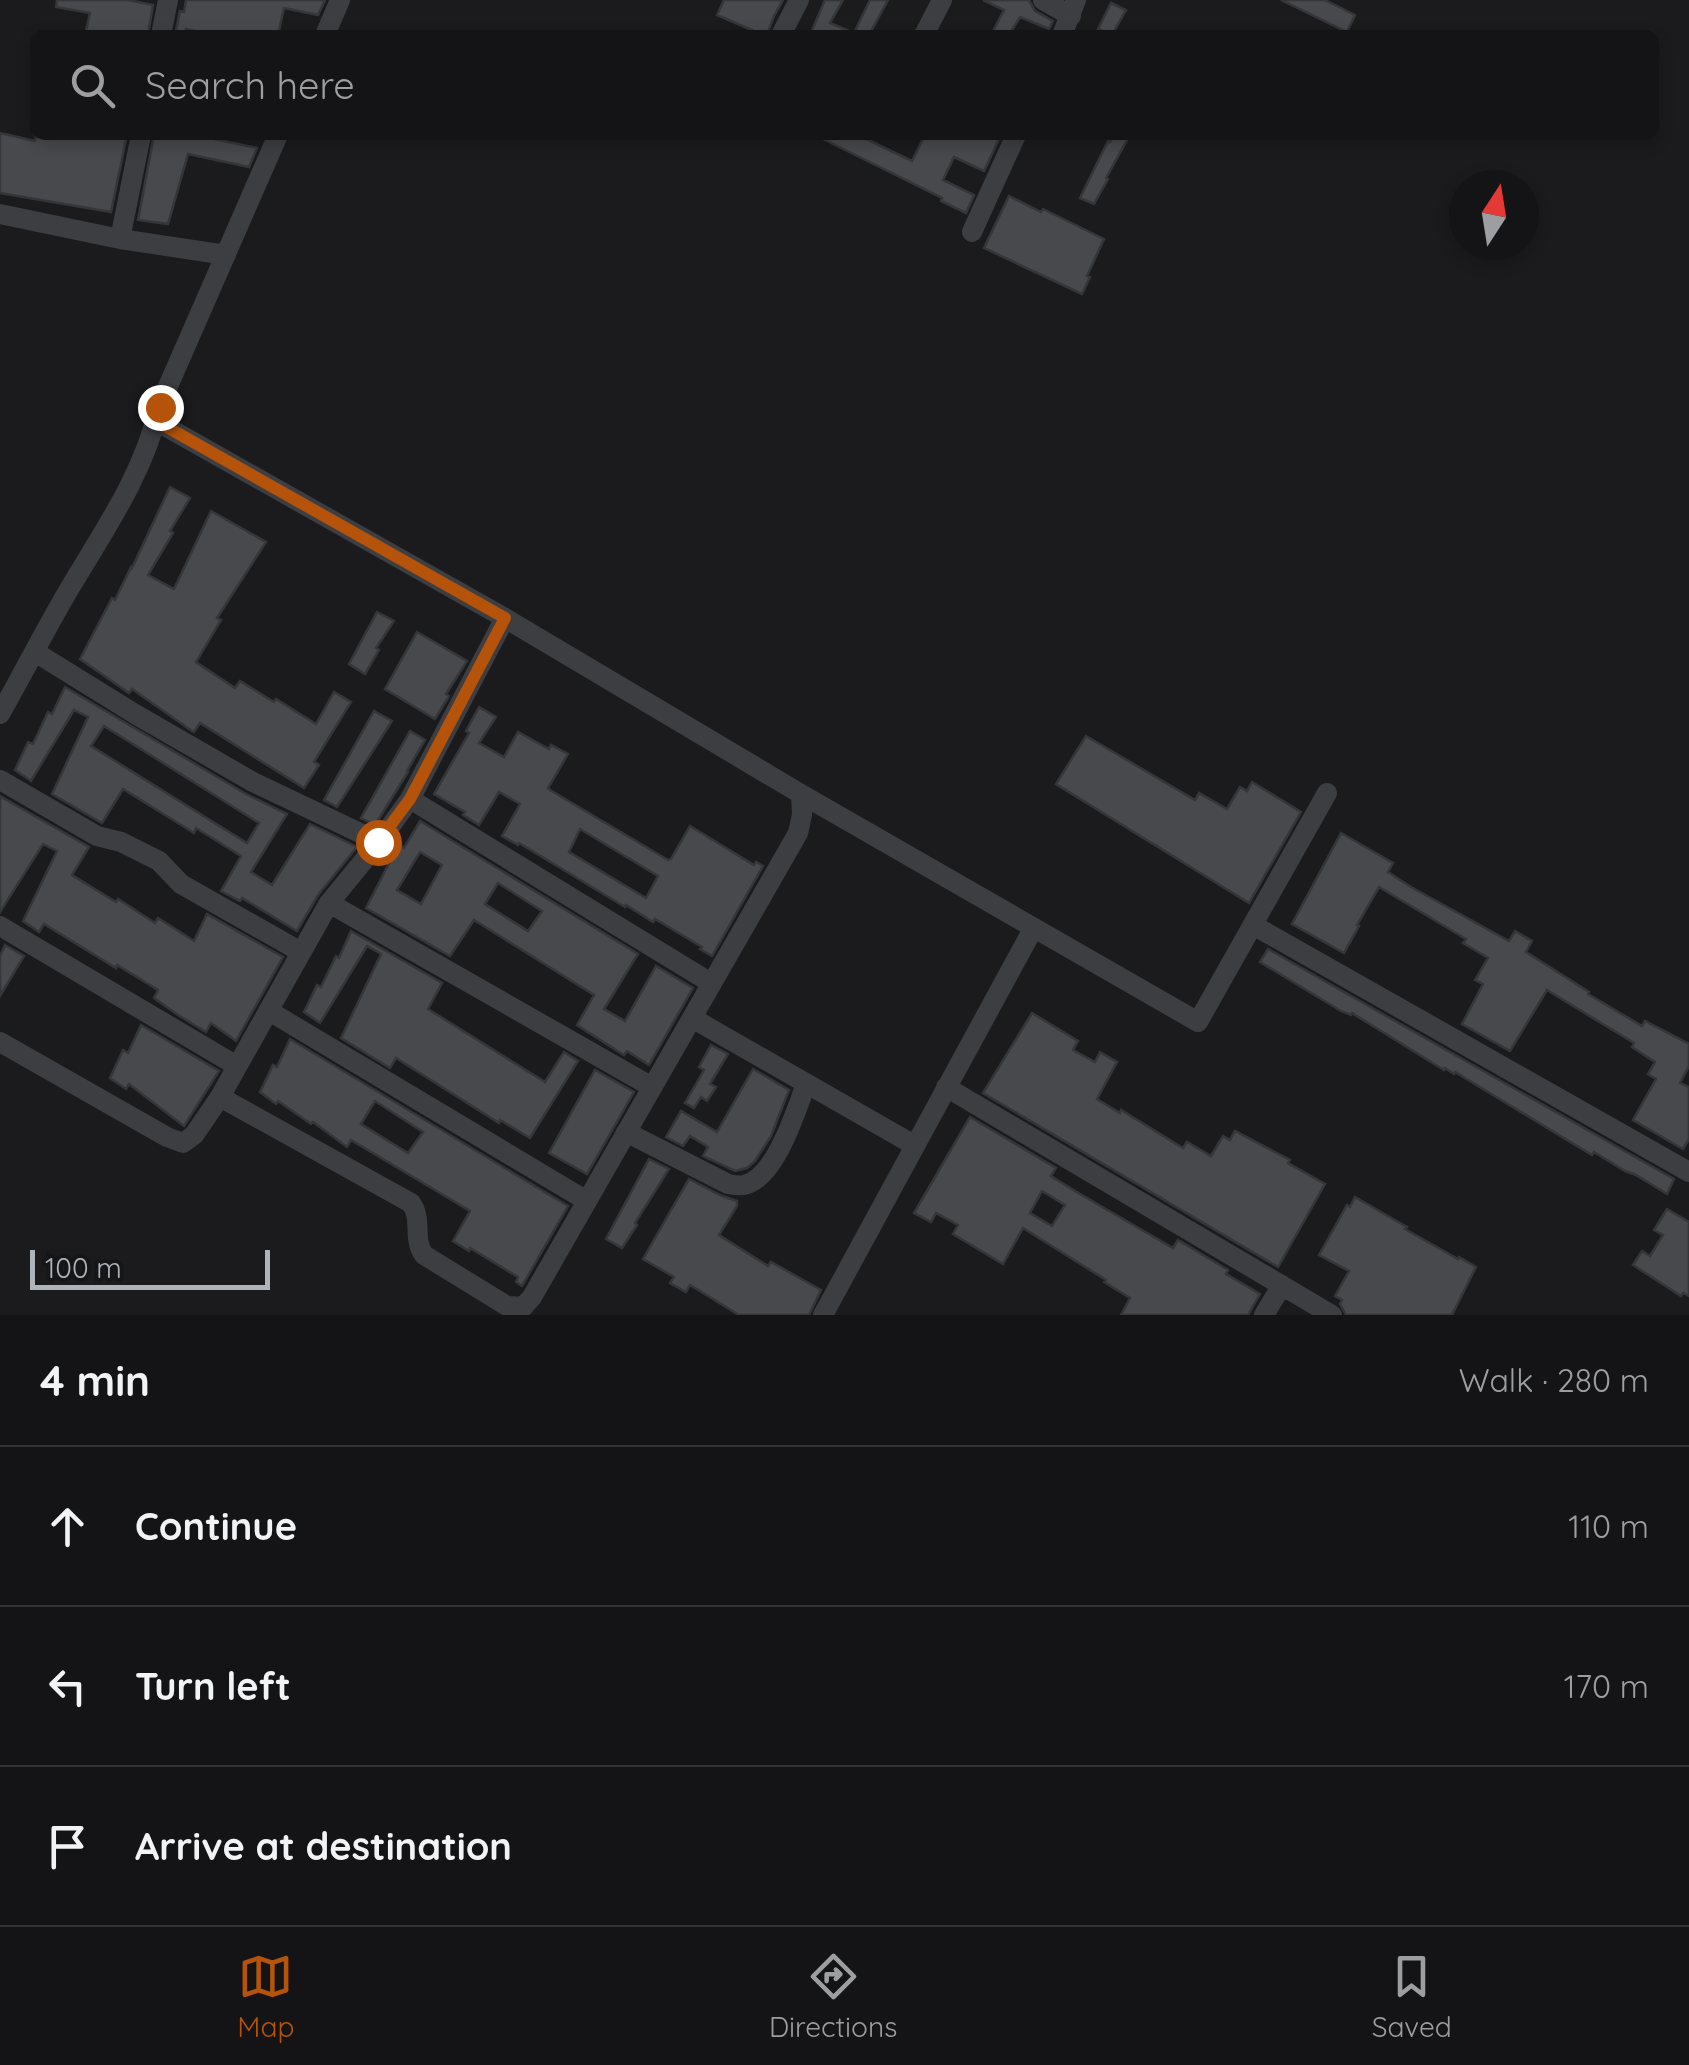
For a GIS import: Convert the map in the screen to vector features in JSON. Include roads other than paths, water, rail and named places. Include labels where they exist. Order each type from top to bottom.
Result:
[{"type":"street","points":[[163,30],[168,0]]},
{"type":"street","points":[[327,30],[340,0]]},
{"type":"street","points":[[784,30],[800,0]]},
{"type":"street","points":[[927,30],[942,0]]},
{"type":"street","points":[[1043,0],[1070,17]]},
{"type":"street","points":[[120,239],[140,140]]},
{"type":"street","points":[[0,714],[124,500],[276,140]]},
{"type":"street","points":[[972,232],[1014,140]]},
{"type":"street","points":[[0,214],[120,239],[226,255]]},
{"type":"street","points":[[156,421],[505,618],[1198,1022],[1327,793]]},
{"type":"street","points":[[0,1042],[167,1137],[183,1143],[194,1135],[220,1097],[329,903],[410,799],[505,618]]},
{"type":"street","points":[[36,652],[253,782],[378,842]]},
{"type":"street","points":[[0,780],[98,836],[122,842],[159,861],[180,884],[300,952]]},
{"type":"street","points":[[220,1097],[412,1204],[418,1213],[417,1245],[424,1255],[507,1306],[523,1307],[798,833],[801,794]]},
{"type":"street","points":[[410,799],[712,984]]},
{"type":"street","points":[[329,903],[652,1087]]},
{"type":"street","points":[[1253,925],[1689,1172]]},
{"type":"street","points":[[0,926],[236,1066]]},
{"type":"street","points":[[823,1315],[1033,929]]},
{"type":"street","points":[[268,1011],[587,1201]]},
{"type":"street","points":[[692,1018],[914,1145]]},
{"type":"street","points":[[626,1132],[728,1184],[745,1186],[763,1175],[788,1132],[806,1084]]},
{"type":"street","points":[[946,1087],[1332,1315]]},
{"type":"street","points":[[1264,1315],[1282,1286]]}]
